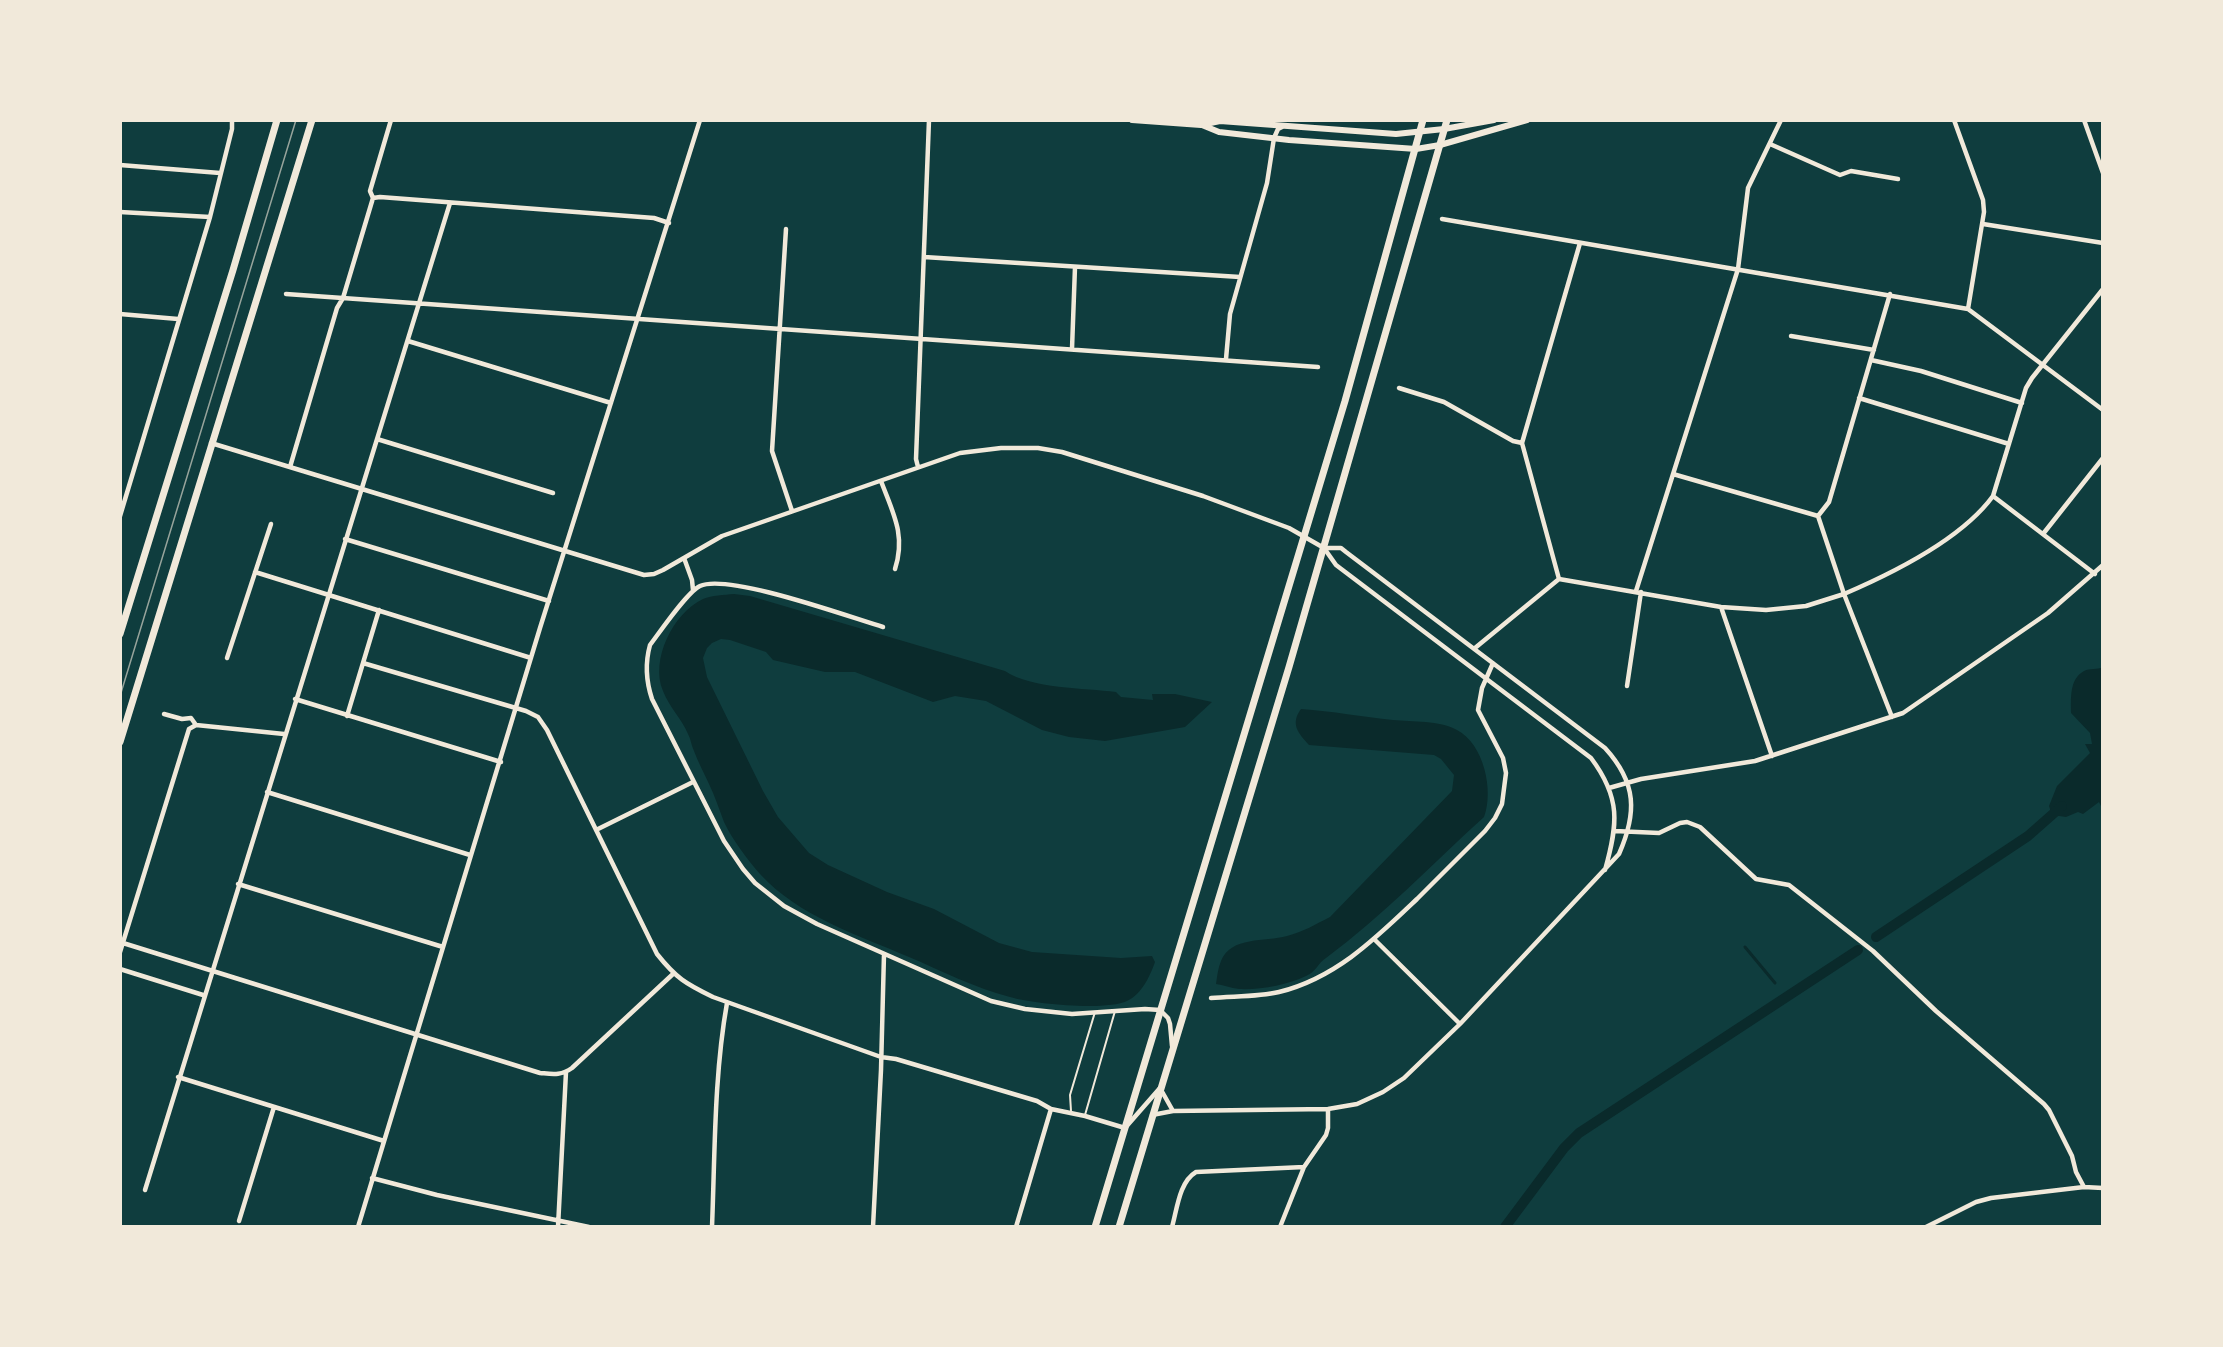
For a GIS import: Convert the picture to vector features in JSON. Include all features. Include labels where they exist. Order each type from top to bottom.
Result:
[{"type":"main road","points":[[120,634],[230,281],[277,120]]},
{"type":"main road","points":[[120,742],[312,120]]},
{"type":"main road","points":[[1095,1227],[1345,401],[1424,120]]},
{"type":"main road","points":[[1119,1227],[1324,548],[1447,120]]},
{"type":"street","points":[[120,516],[210,217],[232,129],[232,120]]},
{"type":"street","points":[[290,467],[337,308],[343,298],[374,198],[370,191],[391,120]]},
{"type":"street","points":[[358,1227],[470,855],[501,762],[531,658],[700,120]]},
{"type":"street","points":[[918,467],[916,459],[929,120]]},
{"type":"street","points":[[1132,120],[1220,121],[1396,134],[1444,129],[1494,120]]},
{"type":"street","points":[[1202,122],[1219,132],[1416,149],[1440,145],[1527,120]]},
{"type":"street","points":[[1627,686],[1639,592],[1673,474],[1738,269],[1748,188],[1781,120]]},
{"type":"street","points":[[1954,120],[1983,200],[1983,224],[1968,309]]},
{"type":"street","points":[[2084,120],[2103,173]]},
{"type":"street","points":[[1226,359],[1230,314],[1268,183],[1274,138],[1278,129],[1282,127]]},
{"type":"street","points":[[1770,144],[1840,175],[1851,171],[1898,179]]},
{"type":"street","points":[[120,165],[220,172]]},
{"type":"street","points":[[374,198],[654,218],[669,223]]},
{"type":"street","points":[[145,1190],[178,1077],[450,203]]},
{"type":"street","points":[[120,212],[210,217]]},
{"type":"street","points":[[1442,219],[1968,309],[2103,410]]},
{"type":"street","points":[[1983,224],[2103,243]]},
{"type":"street","points":[[786,229],[772,451],[792,511]]},
{"type":"street","points":[[1559,579],[1522,443],[1580,243]]},
{"type":"street","points":[[924,257],[1240,278]]},
{"type":"street","points":[[1072,349],[1075,267]]},
{"type":"street","points":[[1474,648],[1559,579],[1721,607],[1778,610],[1806,606],[1844,594],[1887,574],[1927,551],[1975,516],[1993,496],[2032,378],[2103,289]]},
{"type":"street","points":[[286,294],[779,327],[1318,367]]},
{"type":"street","points":[[1818,516],[1829,502],[1890,294]]},
{"type":"street","points":[[120,314],[178,319]]},
{"type":"street","points":[[1791,336],[1874,350]]},
{"type":"street","points":[[408,341],[611,403]]},
{"type":"street","points":[[1871,360],[1922,371],[2022,403]]},
{"type":"street","points":[[1399,387],[1444,402],[1513,441],[1522,443]]},
{"type":"street","points":[[1859,398],[2009,444]]},
{"type":"street","points":[[377,439],[553,493]]},
{"type":"street","points":[[212,443],[644,575],[654,574],[722,536],[960,453],[1001,448],[1038,448],[1062,452],[1203,496],[1304,535],[1324,548],[1336,565],[1591,758],[1601,771],[1609,788],[1615,812],[1615,831],[1605,870]]},
{"type":"street","points":[[2043,534],[2103,458]]},
{"type":"street","points":[[1673,474],[1818,516]]},
{"type":"street","points":[[881,481],[899,530],[900,553],[895,569]]},
{"type":"street","points":[[1993,496],[2095,574]]},
{"type":"street","points":[[1818,516],[1844,594],[1892,717]]},
{"type":"street","points":[[226,658],[272,524]]},
{"type":"street","points":[[345,539],[549,601]]},
{"type":"street","points":[[1152,1115],[1173,1111],[1328,1109],[1357,1104],[1383,1092],[1404,1078],[1460,1024],[1605,870],[1619,854],[1629,831],[1632,813],[1628,782],[1614,757],[1605,748],[1341,548],[1324,548]]},
{"type":"street","points":[[684,558],[693,590]]},
{"type":"street","points":[[1609,788],[1628,782],[1745,763],[1892,717],[1924,699],[2040,619],[2103,565]]},
{"type":"street","points":[[255,572],[531,658]]},
{"type":"street","points":[[883,627],[759,590],[729,583],[710,583],[693,590],[650,645],[647,668],[652,699],[724,841],[742,869],[767,894],[817,924],[991,1001],[1025,1009],[1072,1014],[1160,1010],[1168,1018],[1170,1024],[1172,1049]]},
{"type":"street","points":[[1721,607],[1772,756]]},
{"type":"street","points":[[347,716],[379,610]]},
{"type":"street","points":[[363,663],[533,713],[543,722],[657,954],[673,974],[706,994],[881,1057],[896,1059],[1037,1101],[1050,1109],[1085,1116],[1125,1128],[1160,1088],[1173,1111]]},
{"type":"street","points":[[1211,998],[1278,993],[1302,985],[1352,959],[1375,940],[1485,831],[1502,804],[1506,773],[1503,758],[1478,710],[1482,688],[1493,663]]},
{"type":"street","points":[[295,699],[501,762]]},
{"type":"street","points":[[164,714],[182,719],[191,718],[196,725]]},
{"type":"street","points":[[120,952],[189,729],[196,725],[284,734]]},
{"type":"street","points":[[596,830],[693,782]]},
{"type":"street","points":[[267,792],[470,855]]},
{"type":"street","points":[[1615,831],[1659,833],[1680,823],[1688,822],[1700,827],[1756,879],[1780,882],[1797,890],[1873,951],[1935,1011],[2044,1104],[2072,1156],[2076,1172],[2084,1187]]},
{"type":"street","points":[[238,884],[443,947]]},
{"type":"street","points":[[1375,940],[1460,1024]]},
{"type":"street","points":[[123,943],[540,1072],[560,1075],[673,974]]},
{"type":"street","points":[[873,1227],[884,954]]},
{"type":"street","points":[[120,969],[204,995]]},
{"type":"street","points":[[712,1227],[723,1025],[728,1003]]},
{"type":"street","points":[[558,1224],[566,1072]]},
{"type":"street","points":[[178,1077],[384,1141]]},
{"type":"street","points":[[238,1221],[274,1107]]},
{"type":"street","points":[[1016,1227],[1050,1109]]},
{"type":"street","points":[[1280,1227],[1304,1167],[1326,1135],[1328,1109]]},
{"type":"street","points":[[1172,1227],[1185,1183],[1196,1172],[1304,1167]]},
{"type":"street","points":[[372,1178],[558,1224],[589,1227]]},
{"type":"street","points":[[1926,1227],[1976,1202],[1991,1198],[2084,1187],[2103,1188]]},
{"type":"lane","points":[[1085,1116],[1115,1011]]},
{"type":"lane","points":[[1071,1114],[1070,1095],[1095,1012]]},
{"type":"water","points":[[734,594],[750,596],[1005,671],[1029,681],[1059,687],[1116,692],[1121,697],[1153,700],[1152,694],[1175,694],[1212,702],[1185,727],[1105,741],[1069,737],[1042,730],[986,701],[955,696],[933,702],[855,672],[825,672],[773,660],[766,652],[730,640],[721,639],[712,643],[703,658],[707,677],[763,791],[778,817],[809,853],[828,865],[887,892],[934,909],[999,943],[1032,952],[1121,958],[1152,956],[1155,962],[1145,984],[1137,994],[1127,1001],[1103,1006],[1021,1000],[984,989],[849,932],[810,913],[775,889],[740,849],[727,828],[689,736],[666,697],[660,679],[662,652],[674,626],[682,615],[703,599]]},
{"type":"water","points":[[2103,667],[2102,805],[2099,802],[2083,814],[2078,812],[2066,817],[2052,815],[2049,806],[2057,786],[2090,753],[2085,744],[2092,744],[2090,733],[2071,713],[2073,684],[2084,671]]},
{"type":"water","points":[[1301,709],[1434,723],[1457,730],[1474,746],[1484,769],[1488,794],[1484,817],[1387,907],[1309,974],[1282,984],[1256,989],[1239,989],[1216,984],[1221,961],[1232,947],[1250,941],[1293,934],[1330,917],[1452,791],[1454,775],[1441,759],[1434,755],[1309,745],[1296,724]]},
{"type":"waterway","points":[[1876,937],[2028,836],[2062,806]]},
{"type":"waterway","points":[[1745,947],[1775,983]]},
{"type":"waterway","points":[[1505,1227],[1564,1148],[1579,1133],[1858,950]]},
{"type":"tram line","points":[[120,696],[296,120]]}]
